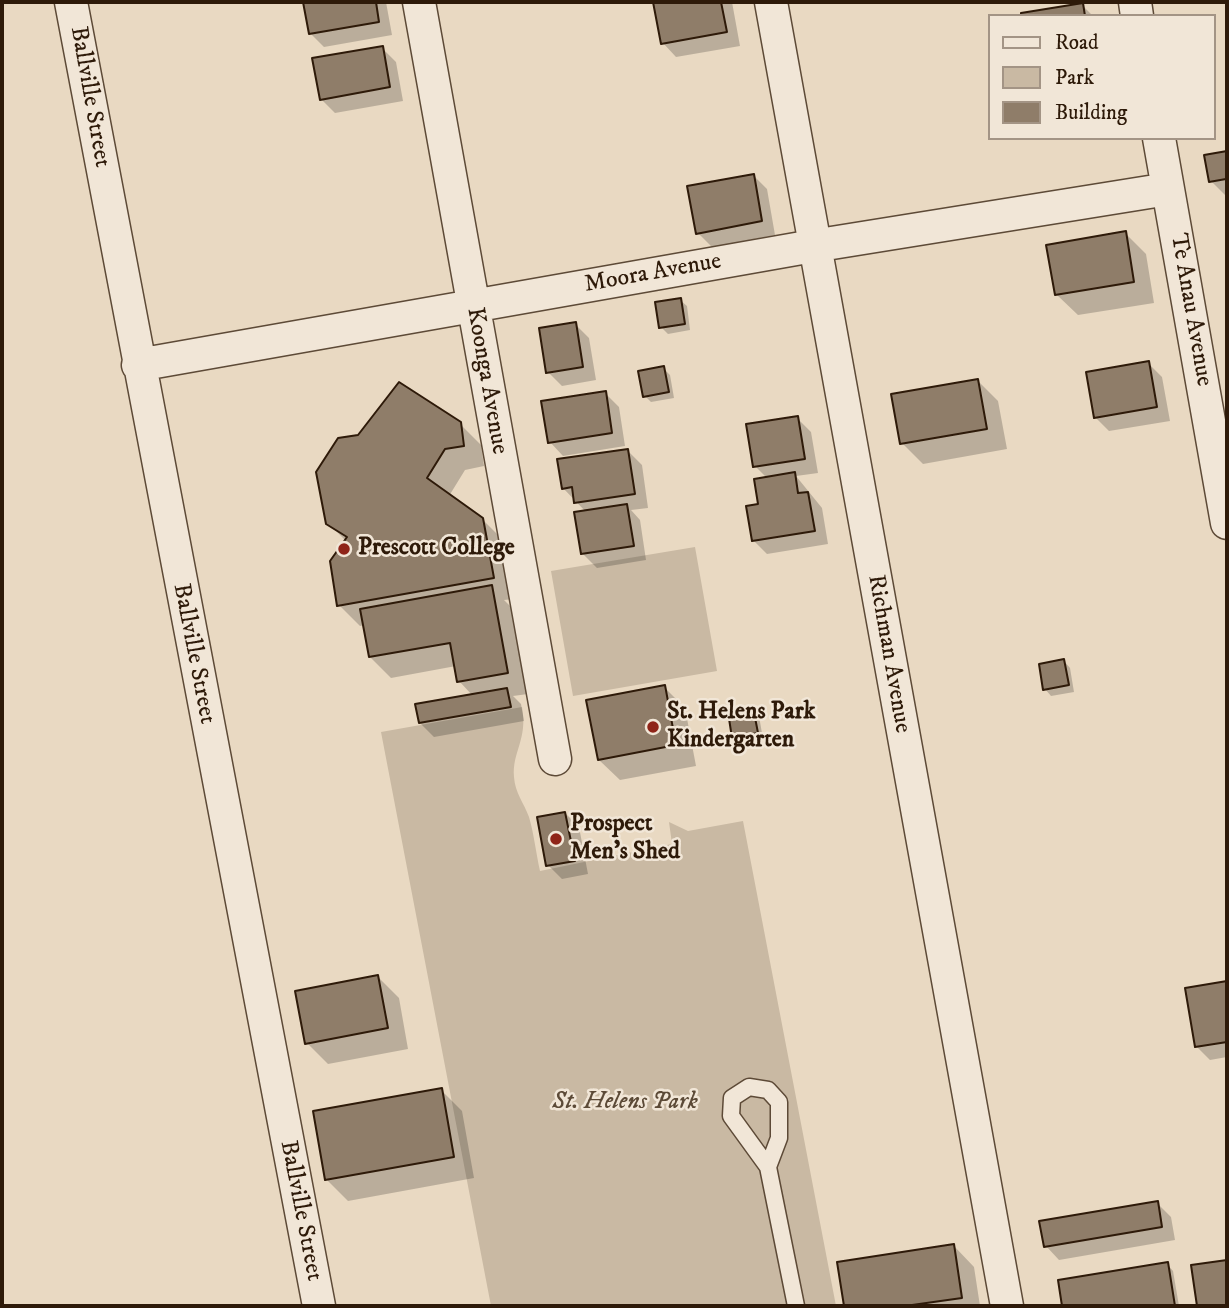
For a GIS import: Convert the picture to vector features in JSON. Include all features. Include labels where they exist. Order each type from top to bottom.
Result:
[{"type":"street","name":"Ballville Street","points":[[71,2],[319,1306]]},
{"type":"street","name":"Koonga Avenue","points":[[419,2],[555,760]]},
{"type":"street","name":"Richman Avenue","points":[[771,2],[813,246],[1007,1306]]},
{"type":"street","name":"Te Anau Avenue","points":[[1159,140],[1227,523]]},
{"type":"street","name":"Moora Avenue","points":[[138,365],[813,246],[1168,189]]},
{"type":"lane","points":[[768,1167],[779,1138],[779,1102],[768,1090],[749,1087],[732,1098],[731,1116],[768,1167],[796,1306]]},
{"type":"green space","points":[[695,547],[717,671],[573,696],[551,571]]},
{"type":"green space","name":"St. Helens Park","points":[[522,707],[522,737],[515,760],[514,777],[529,817],[540,871],[672,844],[669,822],[688,831],[743,821],[836,1306],[491,1306],[381,732]]},
{"type":"building","points":[[303,2],[376,2],[379,22],[309,34]]},
{"type":"building","points":[[653,2],[721,2],[727,32],[661,44]]},
{"type":"building","points":[[1083,3],[1085,14],[1021,14]]},
{"type":"building","points":[[383,46],[390,87],[320,100],[312,58]]},
{"type":"building","points":[[1227,151],[1227,187],[1226,179],[1209,182],[1204,155]]},
{"type":"building","points":[[754,174],[762,221],[696,234],[687,186]]},
{"type":"building","points":[[1126,231],[1134,282],[1055,295],[1046,245]]},
{"type":"building","points":[[681,298],[685,324],[659,328],[655,302]]},
{"type":"building","points":[[576,322],[583,367],[546,373],[539,328]]},
{"type":"building","points":[[1149,361],[1157,407],[1094,418],[1086,372]]},
{"type":"building","points":[[664,366],[669,392],[643,397],[638,371]]},
{"type":"building","points":[[978,379],[987,429],[900,444],[891,394]]},
{"type":"building","points":[[399,382],[461,422],[464,446],[445,449],[427,478],[483,518],[494,578],[337,606],[330,561],[347,537],[326,524],[316,472],[338,438],[358,435]]},
{"type":"building","points":[[606,391],[612,433],[548,443],[541,401]]},
{"type":"building","points":[[798,416],[805,459],[753,467],[746,424]]},
{"type":"building","points":[[628,449],[635,494],[574,503],[572,487],[562,489],[557,459]]},
{"type":"building","points":[[795,472],[798,493],[808,492],[815,531],[752,541],[746,506],[758,504],[754,479]]},
{"type":"building","points":[[627,504],[634,546],[581,554],[574,512]]},
{"type":"building","points":[[492,585],[508,673],[457,682],[450,643],[369,657],[360,609]]},
{"type":"building","points":[[1064,659],[1069,685],[1043,690],[1039,664]]},
{"type":"building","points":[[665,685],[676,745],[598,760],[586,700]]},
{"type":"building","points":[[507,688],[511,707],[419,723],[415,704]]},
{"type":"building","points":[[753,707],[758,733],[732,738],[728,712]]},
{"type":"building","name":"Prospect Men's Shed","points":[[565,812],[575,861],[546,866],[537,817]]},
{"type":"building","points":[[378,975],[388,1028],[305,1044],[295,991]]},
{"type":"building","points":[[1227,981],[1227,1042],[1195,1047],[1185,988]]},
{"type":"building","points":[[442,1088],[454,1157],[325,1180],[313,1111]]},
{"type":"building","points":[[1158,1201],[1162,1227],[1044,1247],[1039,1221]]},
{"type":"building","points":[[954,1244],[962,1298],[905,1306],[844,1306],[837,1262]]},
{"type":"building","points":[[1227,1260],[1227,1306],[1197,1306],[1191,1265]]},
{"type":"building","points":[[1168,1262],[1175,1306],[1062,1306],[1058,1280]]},
{"type":"place","name":"Prescott College","points":[[344,549]]},
{"type":"place","name":"St. Helens Park Kindergarten","points":[[653,727]]},
{"type":"place","name":"Prospect Men's Shed","points":[[556,839]]}]
